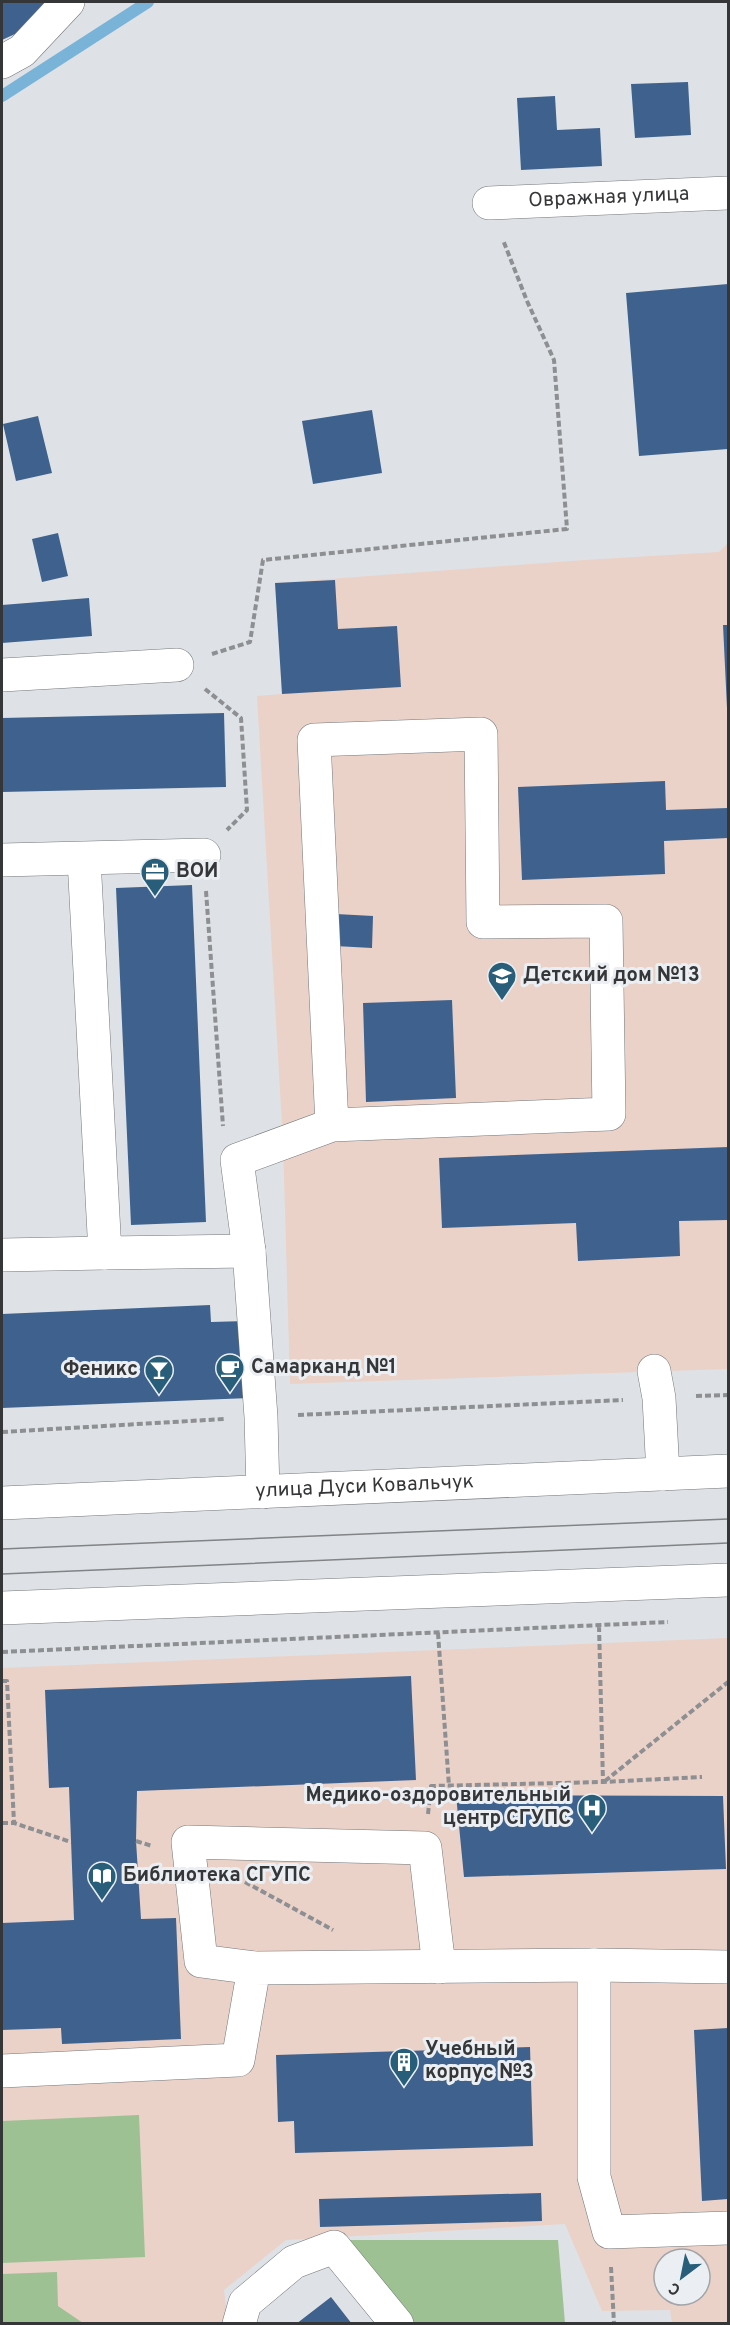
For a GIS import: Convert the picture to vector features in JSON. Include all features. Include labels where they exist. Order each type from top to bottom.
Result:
[{"type":"main road","points":[[2,62],[22,51],[68,2]]},
{"type":"main road","name":"Овражная улица","points":[[489,203],[729,193]]},
{"type":"main road","points":[[2,675],[177,665]]},
{"type":"main road","points":[[263,1492],[261,1417],[249,1251],[237,1160],[332,1125],[609,1114],[606,921],[483,922],[481,734],[314,740],[332,1125]]},
{"type":"main road","points":[[2,860],[204,855]]},
{"type":"main road","points":[[84,859],[105,1253]]},
{"type":"main road","points":[[2,1255],[249,1251]]},
{"type":"main road","points":[[656,1384],[663,1474]]},
{"type":"main road","name":"улица Дуси Ковальчук","points":[[2,1503],[729,1471]]},
{"type":"main road","points":[[2,1608],[729,1580]]},
{"type":"main road","points":[[439,1967],[425,1848],[188,1842],[201,1961],[254,1968],[439,1967],[594,1965],[729,1967]]},
{"type":"main road","points":[[594,1965],[594,2177],[609,2232],[729,2228]]},
{"type":"main road","points":[[2,2071],[238,2060],[254,1968]]},
{"type":"main road","points":[[239,2324],[244,2303],[294,2262],[334,2247],[397,2324]]},
{"type":"path","points":[[177,665],[250,642],[263,560],[567,529],[554,360],[527,301],[489,203]]},
{"type":"path","points":[[215,1029],[223,1130],[237,1160]]},
{"type":"path","points":[[2,1432],[261,1417],[656,1384],[729,1395]]},
{"type":"path","points":[[2,1652],[669,1622]]},
{"type":"path","points":[[599,1626],[603,1782]]},
{"type":"path","points":[[438,1633],[449,1786]]},
{"type":"path","points":[[2,1681],[7,1681],[14,1823]]},
{"type":"path","points":[[603,1782],[729,1682]]},
{"type":"path","points":[[425,1848],[430,1786],[702,1777]]},
{"type":"path","points":[[2,1823],[14,1823],[71,1842]]},
{"type":"path","points":[[136,1841],[189,1858]]},
{"type":"path","points":[[241,1880],[342,1935]]},
{"type":"path","points":[[609,2232],[614,2324]]},
{"type":"shaded area","name":"Детский дом №13","points":[[728,543],[728,1369],[290,1384],[283,1142],[257,696],[282,694],[275,583],[719,552]]},
{"type":"shaded area","points":[[728,1638],[728,2323],[672,2323],[670,2310],[602,2311],[565,2224],[286,2240],[224,2290],[228,2323],[2,2323],[2,1668]]},
{"type":"green space","points":[[139,2115],[145,2257],[2,2263],[2,2121]]},
{"type":"green space","points":[[349,2240],[558,2240],[565,2323],[415,2323]]},
{"type":"green space","points":[[57,2272],[58,2306],[83,2323],[2,2323],[2,2274]]},
{"type":"building","points":[[2,2],[54,2],[41,22],[2,40]]},
{"type":"building","points":[[688,82],[691,135],[635,138],[631,84]]},
{"type":"building","points":[[555,96],[557,130],[600,128],[602,166],[521,170],[517,98]]},
{"type":"building","points":[[728,284],[728,449],[639,456],[626,293]]},
{"type":"building","points":[[372,410],[382,473],[313,484],[302,421]]},
{"type":"building","points":[[38,416],[52,473],[16,481],[3,424]]},
{"type":"building","points":[[58,533],[68,576],[42,582],[32,539]]},
{"type":"building","points":[[335,580],[338,629],[397,626],[401,687],[282,694],[275,583]]},
{"type":"building","points":[[89,598],[92,636],[2,643],[2,605]]},
{"type":"building","points":[[723,625],[728,625],[728,708],[727,708]]},
{"type":"building","points":[[224,713],[226,787],[2,792],[2,718]]},
{"type":"building","points":[[665,781],[666,810],[728,808],[728,838],[664,841],[665,874],[522,880],[518,787]]},
{"type":"building","points":[[192,885],[206,1222],[131,1225],[116,888]]},
{"type":"building","points":[[336,914],[373,916],[372,948],[335,946]]},
{"type":"building","points":[[452,1000],[456,1098],[366,1102],[363,1003]]},
{"type":"building","points":[[728,1147],[728,1220],[679,1221],[680,1256],[578,1261],[576,1223],[442,1228],[439,1158]]},
{"type":"building","points":[[210,1305],[211,1322],[246,1321],[249,1398],[2,1408],[2,1314]]},
{"type":"building","points":[[411,1676],[416,1780],[137,1791],[136,1841],[141,1919],[176,1918],[181,2039],[62,2044],[61,2028],[2,2030],[2,1923],[74,1920],[69,1787],[49,1788],[45,1690]]},
{"type":"building","name":"Медико-оздоровительный центр СГУПС","points":[[456,1795],[723,1796],[726,1869],[464,1877]]},
{"type":"building","points":[[728,2028],[728,2199],[702,2201],[694,2030]]},
{"type":"building","name":"Учебный корпус №3","points":[[530,2047],[533,2146],[295,2153],[294,2121],[278,2122],[276,2055]]},
{"type":"building","points":[[541,2193],[542,2221],[320,2227],[319,2199]]},
{"type":"building","points":[[331,2297],[352,2324],[296,2324]]},
{"type":"waterway","points":[[2,96],[148,2]]},
{"type":"tram line","points":[[2,1549],[728,1519]]},
{"type":"tram line","points":[[2,1574],[728,1543]]},
{"type":"place","name":"ВОИ","points":[[155,898]]},
{"type":"place","name":"Детский дом №13","points":[[502,1002]]},
{"type":"place","name":"Самарканд №1","points":[[230,1394]]},
{"type":"place","name":"Феникс","points":[[159,1396]]},
{"type":"place","name":"Медико-оздоровительный центр СГУПС","points":[[592,1834]]},
{"type":"place","name":"Библиотека СГУПС","points":[[102,1902]]},
{"type":"place","name":"Учебный корпус №3","points":[[404,2088]]}]
